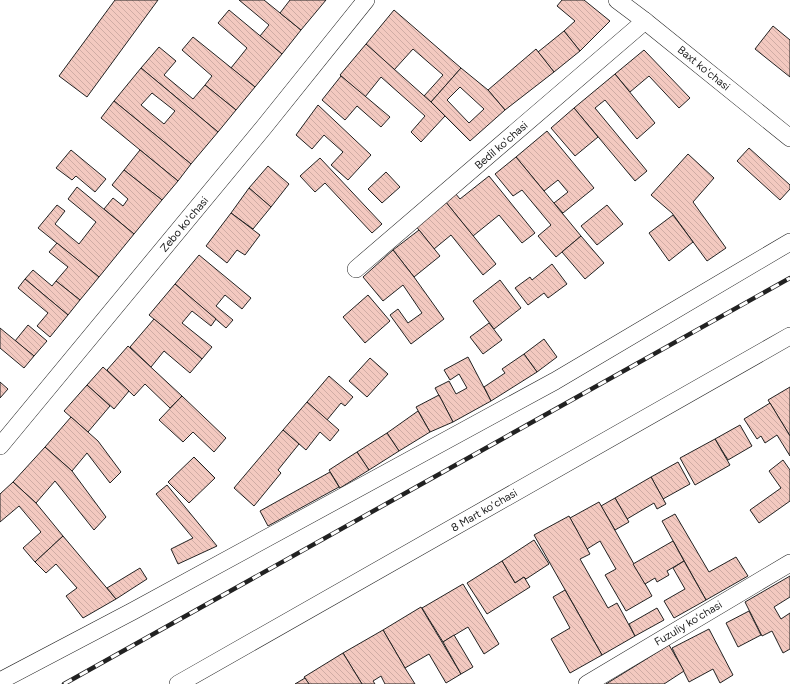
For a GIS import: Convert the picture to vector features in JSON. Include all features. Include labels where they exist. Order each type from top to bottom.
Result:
[{"type":"street","name":"Zebo koʻchasi","points":[[0,446],[264,127],[366,0]]},
{"type":"street","name":"Baxt koʻchasi","points":[[617,0],[790,138]]},
{"type":"street","name":"Bedil ko'chasi","points":[[356,269],[645,21]]},
{"type":"street","points":[[0,681],[133,612],[554,381],[790,242]]},
{"type":"street","name":"8 Mart koʻchasi","points":[[178,684],[790,336]]},
{"type":"street","name":"Fuzuliy koʻchasi","points":[[587,684],[790,563]]},
{"type":"building","points":[[115,0],[158,0],[87,97],[59,76]]},
{"type":"building","points":[[239,0],[264,0],[301,30],[282,54],[260,36],[269,25]]},
{"type":"building","points":[[290,0],[326,0],[301,30],[280,13]]},
{"type":"building","points":[[562,0],[584,0],[610,21],[580,51],[564,31],[575,21],[557,6]]},
{"type":"building","points":[[229,10],[282,54],[255,87],[231,68],[247,48],[218,23]]},
{"type":"building","points":[[394,10],[461,68],[431,102],[424,96],[443,75],[413,49],[394,70],[366,44]]},
{"type":"building","points":[[773,26],[790,40],[790,77],[755,49]]},
{"type":"building","points":[[564,31],[580,51],[554,72],[538,52]]},
{"type":"building","points":[[193,37],[255,87],[236,110],[205,85],[212,76],[182,50]]},
{"type":"building","points":[[366,44],[445,116],[421,142],[411,132],[425,116],[381,77],[365,97],[340,75]]},
{"type":"building","points":[[159,47],[176,61],[164,75],[193,99],[205,85],[236,110],[218,132],[141,68]]},
{"type":"building","points":[[536,49],[554,72],[505,110],[488,90]]},
{"type":"building","points":[[644,50],[690,98],[679,108],[649,76],[630,92],[615,74]]},
{"type":"building","points":[[141,68],[218,132],[191,164],[114,101]],"holes":[[[152,93],[175,111],[164,124],[141,105]]]},
{"type":"building","points":[[461,68],[488,90],[505,110],[470,141],[431,102]],"holes":[[[460,87],[484,109],[469,123],[447,100]]]},
{"type":"building","points":[[615,74],[655,123],[637,139],[605,100],[595,108],[647,171],[635,181],[574,108]]},
{"type":"building","points":[[341,76],[390,117],[381,127],[357,106],[345,120],[322,100]]},
{"type":"building","points":[[114,101],[191,164],[178,181],[101,118]]},
{"type":"building","points":[[318,105],[371,155],[348,180],[331,165],[343,152],[324,135],[312,149],[296,135]]},
{"type":"building","points":[[574,108],[598,137],[575,156],[551,128]]},
{"type":"building","points":[[547,131],[594,188],[563,213],[554,203],[568,192],[558,180],[544,191],[516,157]]},
{"type":"building","points":[[749,148],[790,185],[790,189],[780,200],[737,161]]},
{"type":"building","points":[[71,150],[106,179],[95,192],[76,176],[72,180],[56,168]]},
{"type":"building","points":[[140,150],[178,181],[162,200],[124,170]]},
{"type":"building","points":[[688,154],[714,178],[693,202],[726,248],[707,261],[672,213],[651,195]]},
{"type":"building","points":[[516,157],[581,236],[556,257],[538,236],[551,225],[522,190],[513,196],[495,174]]},
{"type":"building","points":[[320,158],[382,224],[372,233],[325,183],[315,192],[300,176]]},
{"type":"building","points":[[268,166],[289,184],[271,207],[249,188]]},
{"type":"building","points":[[124,170],[162,200],[134,234],[104,209],[113,198],[123,206],[128,199],[112,185]]},
{"type":"building","points":[[386,172],[400,187],[382,203],[368,189]]},
{"type":"building","points":[[489,176],[535,233],[522,243],[499,215],[473,236],[445,201],[455,193],[460,199]]},
{"type":"building","points":[[77,187],[134,234],[99,277],[38,228],[57,205],[65,211],[55,224],[79,244],[96,222],[68,199]]},
{"type":"building","points":[[249,188],[271,207],[253,229],[231,213]]},
{"type":"building","points":[[445,201],[496,264],[483,275],[451,235],[434,249],[415,225]]},
{"type":"building","points":[[607,205],[623,224],[597,245],[581,226]]},
{"type":"building","points":[[231,213],[260,235],[245,255],[237,250],[227,263],[206,246]]},
{"type":"building","points":[[673,215],[693,242],[669,261],[649,233]]},
{"type":"building","points":[[419,230],[440,256],[414,277],[393,250]]},
{"type":"building","points":[[581,236],[604,263],[585,279],[562,252]]},
{"type":"building","points":[[57,243],[99,277],[80,300],[56,281],[68,267],[49,252]]},
{"type":"building","points":[[393,250],[444,319],[411,344],[390,315],[398,309],[408,323],[422,313],[403,285],[383,301],[363,277]]},
{"type":"building","points":[[199,255],[251,298],[242,309],[225,295],[216,306],[233,320],[226,328],[175,284]]},
{"type":"building","points":[[552,264],[567,284],[548,298],[544,293],[528,305],[515,288],[530,277],[532,280]]},
{"type":"building","points":[[33,270],[52,286],[56,281],[80,300],[68,315],[25,279]]},
{"type":"building","points":[[25,279],[68,315],[50,337],[37,326],[48,313],[18,288]]},
{"type":"building","points":[[500,280],[521,308],[494,329],[473,301]]},
{"type":"building","points":[[175,284],[216,319],[211,326],[192,311],[182,323],[212,347],[202,359],[149,315]]},
{"type":"building","points":[[368,295],[390,321],[365,343],[343,317]]},
{"type":"building","points":[[154,319],[202,359],[190,373],[164,351],[151,367],[130,347]]},
{"type":"building","points":[[489,323],[502,340],[483,354],[470,337]]},
{"type":"building","points":[[28,325],[47,341],[34,356],[15,341]]},
{"type":"building","points":[[0,328],[34,356],[24,368],[0,348]]},
{"type":"building","points":[[544,339],[557,357],[537,372],[524,354]]},
{"type":"building","points":[[128,346],[182,396],[170,408],[145,384],[134,396],[107,370]]},
{"type":"building","points":[[524,354],[537,372],[491,401],[484,387],[505,373],[502,369]]},
{"type":"building","points":[[468,357],[491,401],[453,422],[435,388],[449,381],[456,394],[467,388],[459,374],[450,380],[444,370]]},
{"type":"building","points":[[370,358],[388,374],[367,397],[349,381]]},
{"type":"building","points":[[103,367],[129,391],[114,409],[87,385]]},
{"type":"building","points":[[329,376],[353,397],[345,406],[341,403],[327,420],[307,402]]},
{"type":"building","points":[[0,382],[8,389],[0,398]]},
{"type":"building","points":[[87,385],[110,406],[88,432],[64,411]]},
{"type":"building","points":[[790,387],[790,436],[768,400]]},
{"type":"building","points":[[439,395],[453,422],[430,432],[416,407]]},
{"type":"building","points":[[182,396],[226,438],[214,452],[193,432],[183,442],[159,420]]},
{"type":"building","points":[[307,402],[339,430],[330,441],[320,432],[306,450],[283,430]]},
{"type":"building","points":[[770,403],[790,436],[790,456],[777,435],[765,443],[761,436],[757,439],[744,419]]},
{"type":"building","points":[[418,411],[430,432],[399,451],[387,433]]},
{"type":"building","points":[[71,417],[98,441],[121,472],[110,483],[87,453],[72,471],[45,447]]},
{"type":"building","points":[[740,425],[752,446],[728,460],[715,439]]},
{"type":"building","points":[[283,430],[299,444],[278,470],[281,473],[254,506],[234,488]]},
{"type":"building","points":[[387,433],[399,451],[369,470],[357,452]]},
{"type":"building","points":[[715,439],[730,465],[695,485],[680,458]]},
{"type":"building","points":[[45,447],[72,471],[106,517],[94,530],[55,481],[36,503],[13,482]]},
{"type":"building","points":[[357,452],[369,470],[340,488],[329,470]]},
{"type":"building","points":[[194,457],[215,478],[189,503],[168,482]]},
{"type":"building","points":[[783,460],[790,470],[790,501],[759,523],[750,510],[781,488],[769,471]]},
{"type":"building","points":[[678,462],[690,484],[663,499],[651,477]]},
{"type":"building","points":[[330,472],[339,487],[268,526],[260,511]]},
{"type":"building","points":[[651,477],[666,504],[657,509],[654,503],[627,519],[615,498]]},
{"type":"building","points":[[13,482],[36,503],[63,536],[35,562],[23,548],[41,532],[19,506],[0,522],[0,494]]},
{"type":"building","points":[[167,485],[217,546],[178,564],[171,549],[193,538],[156,494]]},
{"type":"building","points":[[615,498],[629,522],[615,530],[601,506]]},
{"type":"building","points":[[599,502],[652,596],[626,611],[605,575],[616,569],[600,541],[587,549],[570,518]]},
{"type":"building","points":[[675,514],[709,572],[736,557],[748,576],[706,600],[662,521]]},
{"type":"building","points":[[569,516],[590,554],[580,559],[608,608],[617,603],[635,636],[602,655],[534,535]]},
{"type":"building","points":[[63,536],[116,599],[83,618],[66,596],[77,588],[56,564],[46,573],[35,562]]},
{"type":"building","points":[[534,540],[549,564],[526,579],[524,577],[515,583],[502,561]]},
{"type":"building","points":[[673,541],[684,561],[667,571],[669,575],[657,582],[655,578],[645,584],[633,564]]},
{"type":"building","points":[[502,561],[515,583],[524,577],[530,587],[487,614],[467,583]]},
{"type":"building","points":[[684,561],[706,600],[674,618],[664,601],[685,589],[673,568]]},
{"type":"building","points":[[140,568],[147,579],[116,599],[107,588]]},
{"type":"building","points":[[790,576],[790,597],[774,607],[781,619],[790,613],[790,649],[783,653],[772,631],[762,636],[745,602]]},
{"type":"building","points":[[463,584],[499,644],[484,654],[468,627],[443,642],[422,608]]},
{"type":"building","points":[[565,590],[602,655],[570,673],[551,639],[570,628],[553,597]]},
{"type":"building","points":[[421,607],[461,674],[446,683],[429,654],[405,668],[383,630]]},
{"type":"building","points":[[657,608],[664,620],[635,636],[629,624]]},
{"type":"building","points":[[749,611],[761,635],[738,647],[726,623]]},
{"type":"building","points":[[709,629],[733,675],[720,683],[713,669],[689,682],[672,648]]},
{"type":"building","points":[[383,630],[415,684],[385,684],[381,676],[373,681],[375,684],[362,684],[343,653]]},
{"type":"building","points":[[454,635],[473,667],[461,674],[443,642]]},
{"type":"building","points":[[669,645],[684,671],[664,684],[606,684]]},
{"type":"building","points":[[343,653],[362,684],[309,684],[304,677]]},
{"type":"building","points":[[305,678],[309,684],[295,684]]},
{"type":"railway","points":[[64,684],[790,278]]}]
